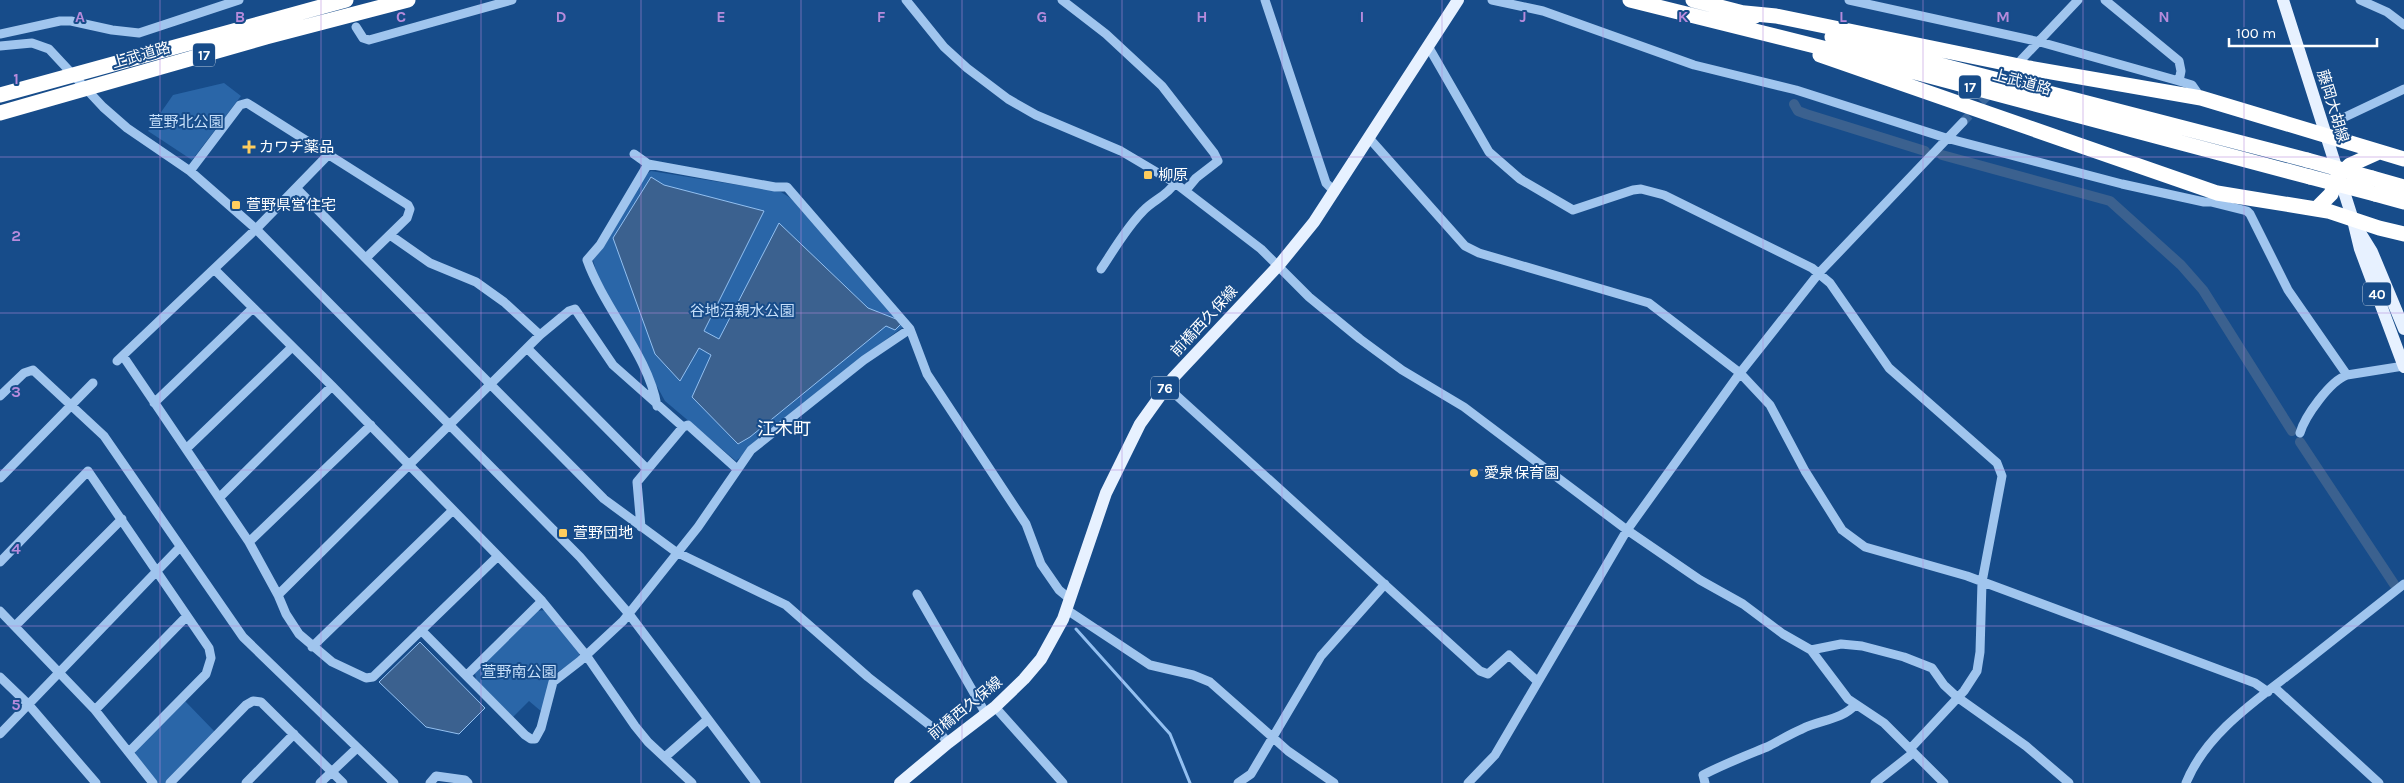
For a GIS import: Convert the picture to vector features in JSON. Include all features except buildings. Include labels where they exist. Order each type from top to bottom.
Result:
[{"type":"highway","name":"上武道路","points":[[0,95],[346,0]]},
{"type":"highway","name":"上武道路","points":[[0,113],[266,37],[408,0]]},
{"type":"highway","name":"上武道路","points":[[1630,0],[1770,34],[2404,202]]},
{"type":"highway","name":"上武道路","points":[[1693,0],[2404,187]]},
{"type":"highway","name":"17","points":[[1745,13],[1776,16],[2029,68],[2201,98],[2404,159]]},
{"type":"highway","name":"17","points":[[1770,34],[1870,74],[1998,116],[2214,198],[2328,211],[2404,234]]},
{"type":"highway","points":[[2316,209],[2331,194],[2338,176],[2354,162],[2379,152]]},
{"type":"main road","name":"前橋西久保線","points":[[900,783],[991,710],[1024,679],[1041,659],[1069,605],[1114,473],[1140,424],[1166,386],[1279,265],[1314,222],[1458,0]]},
{"type":"main road","name":"藤岡大胡線","points":[[2283,0],[2324,135],[2353,220],[2360,249],[2404,367]]},
{"type":"main road","name":"藤岡大胡線","points":[[2353,220],[2372,252],[2404,329]]},
{"type":"street","points":[[0,34],[60,21],[71,21],[112,30],[139,33],[239,0]]},
{"type":"street","points":[[356,26],[363,38],[369,40],[512,0]]},
{"type":"street","points":[[906,0],[944,47],[1008,99],[1036,115],[1121,152],[1175,182],[1279,265],[1309,297],[1360,339],[1402,370],[1464,407],[1627,530],[1700,580],[1742,604],[1783,634],[1811,650],[1835,684],[1855,705],[1874,716],[1944,783]]},
{"type":"street","points":[[1062,0],[1106,34],[1162,86],[1214,153],[1218,162],[1196,178],[1186,190]]},
{"type":"street","points":[[1265,0],[1326,183],[1335,192]]},
{"type":"street","points":[[1492,0],[1543,11]]},
{"type":"street","points":[[1513,0],[1694,65],[1796,90],[1946,138],[2122,184],[2214,198],[2247,211],[2288,290],[2347,375]]},
{"type":"street","points":[[1849,0],[2040,42],[2192,85],[2201,98]]},
{"type":"street","points":[[2021,60],[2078,0]]},
{"type":"street","points":[[2105,0],[2179,61],[2181,71],[2178,81]]},
{"type":"street","points":[[2360,0],[2387,12],[2404,25]]},
{"type":"street","points":[[0,46],[21,42],[42,46],[55,54],[103,108],[127,128],[190,171],[256,229],[580,557],[629,614],[756,783]]},
{"type":"street","points":[[1428,46],[1489,152],[1514,175],[1573,210],[1633,190],[1641,189],[1664,194],[1806,264],[1830,283],[1889,368],[1997,463],[2002,476],[1982,582],[1980,652],[1977,671],[1964,691],[1957,696],[1912,751],[1875,783]]},
{"type":"street","points":[[2345,117],[2404,89]]},
{"type":"street","points":[[190,171],[240,105],[247,103],[408,205],[410,209],[407,218],[366,258]]},
{"type":"street","points":[[1468,783],[1495,755],[1627,530],[1740,373],[1819,273],[1962,122]]},
{"type":"street","points":[[1369,138],[1465,246],[1479,254],[1649,303],[1740,373],[1770,405],[1805,471],[1842,530],[1865,547],[1982,582],[2270,689],[2379,783]]},
{"type":"street","points":[[329,154],[297,189],[120,359],[154,403],[220,497],[249,542],[278,595],[286,614],[299,634],[312,647],[332,662],[366,678],[373,677],[498,556]]},
{"type":"street","points":[[634,154],[648,164],[775,187],[787,187],[910,329],[927,374],[1026,524],[1040,564],[1069,605],[1150,665],[1193,675],[1210,682],[1301,761],[1334,783]]},
{"type":"street","points":[[648,164],[600,245],[587,260],[595,284],[641,363],[657,406]]},
{"type":"street","points":[[1100,270],[1136,218],[1153,202],[1166,194],[1175,182]]},
{"type":"street","points":[[297,189],[604,499],[676,552],[786,605],[868,677],[941,734],[948,743]]},
{"type":"street","points":[[390,235],[430,263],[476,282],[504,302],[540,334]]},
{"type":"street","points":[[214,269],[371,425],[542,601],[586,655],[635,726],[692,783]]},
{"type":"street","points":[[154,403],[253,308]]},
{"type":"street","points":[[278,595],[491,385],[540,334],[569,311],[575,309],[613,365],[657,406],[683,427]]},
{"type":"street","points":[[422,630],[525,735],[535,739],[541,728],[553,682],[586,655],[629,614],[676,552],[704,519],[751,450],[864,360],[910,329]]},
{"type":"street","points":[[527,348],[647,469]]},
{"type":"street","points":[[186,449],[289,350]]},
{"type":"street","points":[[2300,433],[2304,424],[2330,388],[2347,375],[2404,367]]},
{"type":"street","points":[[0,396],[24,373],[33,370],[104,436],[243,637],[394,783]]},
{"type":"street","points":[[0,478],[93,383]]},
{"type":"street","points":[[220,497],[332,386]]},
{"type":"street","points":[[1166,386],[1480,671],[1488,674],[1509,655],[1537,681]]},
{"type":"street","points":[[249,542],[371,425]]},
{"type":"street","points":[[641,527],[637,482],[683,427],[688,425],[737,469]]},
{"type":"street","points":[[0,562],[88,471],[209,648],[210,667],[206,674],[128,752]]},
{"type":"street","points":[[312,647],[453,510]]},
{"type":"street","points":[[15,626],[122,519]]},
{"type":"street","points":[[0,734],[180,547]]},
{"type":"street","points":[[1238,783],[1251,774],[1326,648],[1385,584]]},
{"type":"street","points":[[2186,783],[2194,764],[2211,742],[2270,689],[2404,584]]},
{"type":"street","points":[[917,594],[991,710],[1063,783]]},
{"type":"street","points":[[467,675],[542,601]]},
{"type":"street","points":[[0,611],[95,710],[154,783]]},
{"type":"street","points":[[95,710],[187,616]]},
{"type":"street","points":[[1811,650],[1841,644],[1862,646],[1904,657],[1932,668],[1944,684],[1957,696],[2026,746],[2069,783]]},
{"type":"street","points":[[0,677],[28,704],[96,783]]},
{"type":"street","points":[[170,783],[246,705],[253,701],[261,702],[343,783]]},
{"type":"street","points":[[1705,783],[1703,775],[1724,764],[1766,748],[1803,728],[1839,716],[1855,705]]},
{"type":"street","points":[[665,758],[707,720]]},
{"type":"street","points":[[246,783],[294,734]]},
{"type":"street","points":[[320,783],[357,748]]},
{"type":"street","points":[[430,783],[436,776],[465,780],[468,783]]},
{"type":"green space","name":"萱野北公園","points":[[224,83],[241,96],[192,160],[148,131],[173,95]]},
{"type":"green space","name":"谷地沼親水公園","points":[[651,171],[781,192],[792,199],[904,326],[827,384],[736,461],[665,401],[599,281],[593,260],[605,245],[645,175]]},
{"type":"green space","name":"萱野南公園","points":[[546,610],[579,652],[579,658],[550,677],[542,712],[529,701],[513,717],[476,680],[475,673],[537,611]]},
{"type":"green space","points":[[184,700],[216,733],[166,783],[157,783],[135,756],[136,749]]},
{"type":"shaded area","name":"谷地沼親水公園","points":[[651,177],[664,185],[764,211],[704,331],[719,339],[779,223],[868,308],[896,319],[901,324],[895,330],[886,326],[750,437],[738,444],[692,397],[711,355],[699,348],[680,381],[655,354],[613,238]]},
{"type":"shaded area","points":[[420,642],[485,708],[459,734],[426,727],[379,682]]},
{"type":"waterway","points":[[1794,104],[1798,111],[1806,114],[1925,151]]},
{"type":"waterway","points":[[1942,155],[2110,201],[2181,265],[2203,290],[2292,431]]},
{"type":"waterway","points":[[2300,442],[2394,584]]},
{"type":"waterway","points":[[1076,629],[1170,734],[1190,783]]},
{"type":"tunnel","points":[[1963,122],[2017,64]]},
{"type":"place","name":"カワチ薬品","points":[[249,147]]},
{"type":"place","name":"柳原","points":[[1148,175]]},
{"type":"place","name":"萱野県営住宅","points":[[236,205]]},
{"type":"place","name":"愛泉保育園","points":[[1474,473]]},
{"type":"place","name":"萱野団地","points":[[563,533]]},
{"type":"district","name":"江木町","points":[[784,429]]}]
